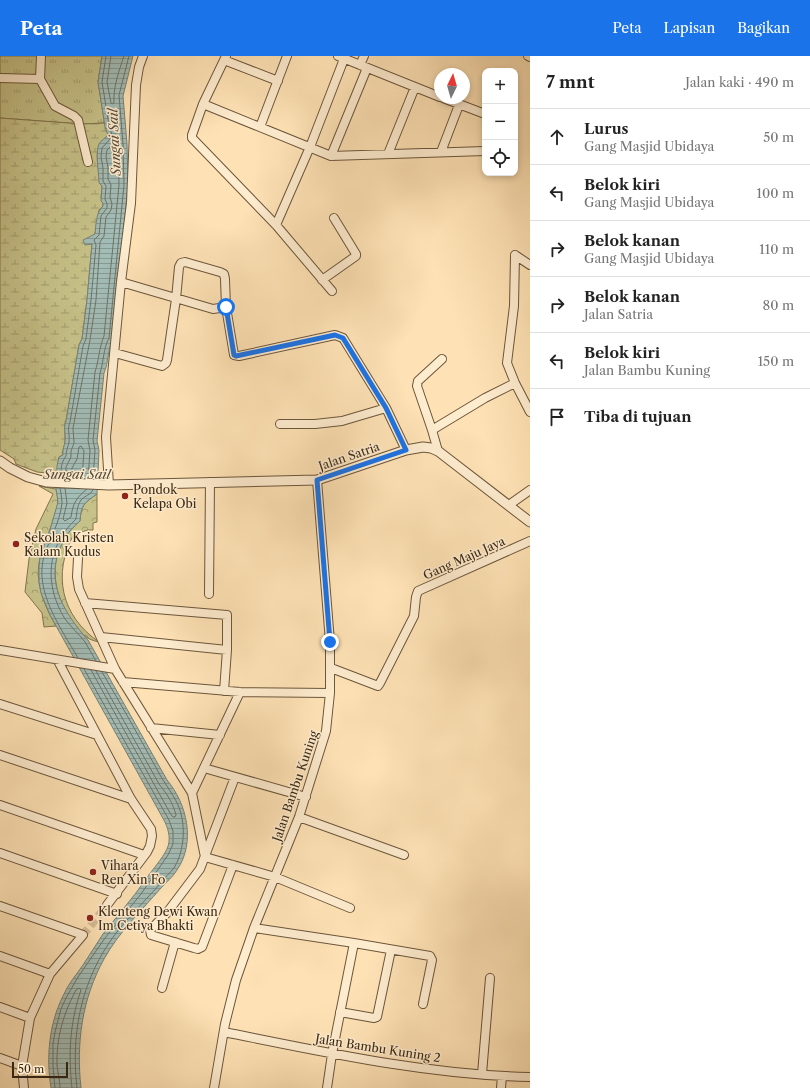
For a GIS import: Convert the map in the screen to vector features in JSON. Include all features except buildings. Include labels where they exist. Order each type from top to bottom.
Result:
[{"type":"street","points":[[41,56],[40,79],[55,106],[74,116],[78,120],[88,162]]},
{"type":"street","points":[[105,485],[106,437],[121,282],[131,203],[136,85],[139,67],[143,56]]},
{"type":"street","points":[[260,127],[287,56]]},
{"type":"street","points":[[331,156],[364,66],[364,56]]},
{"type":"street","points":[[276,225],[310,147],[341,57],[434,95]]},
{"type":"street","points":[[278,81],[225,58],[203,104],[192,138],[276,225],[332,291]]},
{"type":"street","points":[[0,78],[40,79]]},
{"type":"street","points":[[388,154],[415,87]]},
{"type":"street","points":[[203,104],[331,156],[482,151]]},
{"type":"street","points":[[441,152],[459,105],[482,113]]},
{"type":"street","points":[[322,280],[356,256],[334,218]]},
{"type":"street","points":[[530,265],[515,255],[514,306],[507,363],[515,383],[530,412]]},
{"type":"street","points":[[115,353],[164,366],[167,360],[179,267],[181,263],[185,262],[220,272],[224,274],[226,307],[234,355],[236,356],[335,335],[343,338],[386,408],[406,450]]},
{"type":"street","points":[[121,282],[213,309],[226,307]]},
{"type":"street","points":[[438,451],[417,386],[418,381],[442,359]]},
{"type":"street","points":[[432,430],[485,398],[515,383]]},
{"type":"street","points":[[280,424],[315,424],[342,421],[386,408]]},
{"type":"street","name":"Jalan Satria","points":[[0,461],[28,477],[46,482],[105,485],[317,480],[406,450],[423,447],[438,451],[530,522]]},
{"type":"street","name":"Jalan Bambu Kuning","points":[[214,1088],[224,1032],[236,980],[254,928],[299,817],[326,731],[330,693],[330,642],[317,480]]},
{"type":"street","points":[[209,594],[210,482]]},
{"type":"street","points":[[509,505],[530,490]]},
{"type":"street","name":"Gang Maju Jaya","points":[[330,668],[378,686],[414,616],[418,591],[530,541]]},
{"type":"street","points":[[78,558],[77,577],[80,589],[113,669],[123,682],[192,793],[205,856]]},
{"type":"street","points":[[85,603],[226,615],[228,617],[224,691]]},
{"type":"street","points":[[101,637],[227,650]]},
{"type":"street","points":[[0,650],[58,661],[113,669]]},
{"type":"street","points":[[58,661],[131,799],[151,829],[152,836],[150,846],[108,905]]},
{"type":"street","points":[[123,682],[240,692],[330,693]]},
{"type":"street","points":[[192,793],[240,692]]},
{"type":"street","points":[[0,704],[97,735]]},
{"type":"street","points":[[151,728],[220,735]]},
{"type":"street","points":[[0,755],[131,799]]},
{"type":"street","points":[[204,768],[306,797]]},
{"type":"street","points":[[234,865],[202,947],[198,949],[151,935],[150,930],[166,914],[200,869],[235,777]]},
{"type":"street","points":[[0,805],[144,856]]},
{"type":"street","points":[[299,817],[404,855]]},
{"type":"street","points":[[0,853],[117,894]]},
{"type":"street","points":[[205,856],[274,877],[350,908]]},
{"type":"street","points":[[0,906],[82,935],[50,974],[30,1018],[22,1066],[24,1088]]},
{"type":"street","points":[[254,928],[430,956],[432,960],[423,1004]]},
{"type":"street","points":[[162,988],[175,942]]},
{"type":"street","points":[[327,1088],[332,1054],[354,943]]},
{"type":"street","points":[[340,1012],[374,1018],[378,1017],[391,950]]},
{"type":"street","points":[[0,956],[50,974]]},
{"type":"street","points":[[482,1074],[490,978]]},
{"type":"street","points":[[0,1007],[30,1018]]},
{"type":"street","name":"Jalan Bambu Kuning 2","points":[[224,1032],[332,1054],[425,1068],[502,1076],[530,1077]]},
{"type":"street","points":[[0,1058],[22,1066]]},
{"type":"street","points":[[501,1088],[502,1076]]},
{"type":"green space","points":[[0,56],[102,56],[98,82],[105,123],[82,124],[0,118]]},
{"type":"green space","points":[[0,118],[82,124],[105,123],[108,132],[107,137],[102,142],[97,153],[102,186],[101,198],[103,206],[99,210],[92,244],[82,339],[79,345],[65,426],[63,455],[59,457],[57,474],[37,472],[16,464],[14,459],[0,450]]},
{"type":"green space","points":[[39,486],[56,489],[58,500],[58,505],[39,564],[38,574],[41,592],[47,610],[56,626],[44,627],[42,613],[25,592],[29,559],[36,529],[53,494]]},
{"type":"green space","points":[[97,494],[97,522],[93,523],[93,530],[74,534],[67,549],[63,564],[62,579],[64,593],[76,620],[86,632],[99,642],[86,637],[71,620],[59,595],[55,568],[57,555],[62,543],[70,531],[80,521],[81,511],[84,505]]},
{"type":"water","name":"Sungai Sail","points":[[102,56],[133,56],[123,96],[127,144],[128,185],[113,340],[104,373],[97,441],[99,450],[97,494],[84,505],[81,511],[80,521],[67,534],[59,551],[55,576],[60,599],[66,610],[88,640],[167,780],[180,800],[187,824],[187,836],[183,859],[175,873],[123,931],[110,949],[96,974],[90,990],[82,1022],[79,1054],[81,1088],[51,1088],[49,1064],[50,1041],[58,1007],[65,992],[103,934],[163,856],[167,849],[169,839],[165,822],[50,615],[41,593],[39,581],[40,556],[50,530],[58,502],[56,489],[57,466],[59,457],[63,455],[65,426],[79,345],[82,339],[92,244],[85,245],[83,240],[95,234],[98,215],[103,206],[101,201],[102,186],[99,183],[97,152],[100,143],[108,135],[105,127],[98,82]]},
{"type":"tunnel","points":[[83,935],[107,905]]},
{"type":"place","name":"Pondok Kelapa Obi","points":[[125,496]]},
{"type":"place","name":"Sekolah Kristen Kalam Kudus","points":[[16,544]]},
{"type":"place","name":"Vihara Ren Xin Fo","points":[[93,872]]},
{"type":"place","name":"Klenteng Dewi Kwan Im Cetiya Bhakti","points":[[90,918]]},
{"type":"route","points":[[226,307],[234,355],[236,356],[335,335],[343,338],[386,408],[406,450],[317,480],[330,642]]}]
